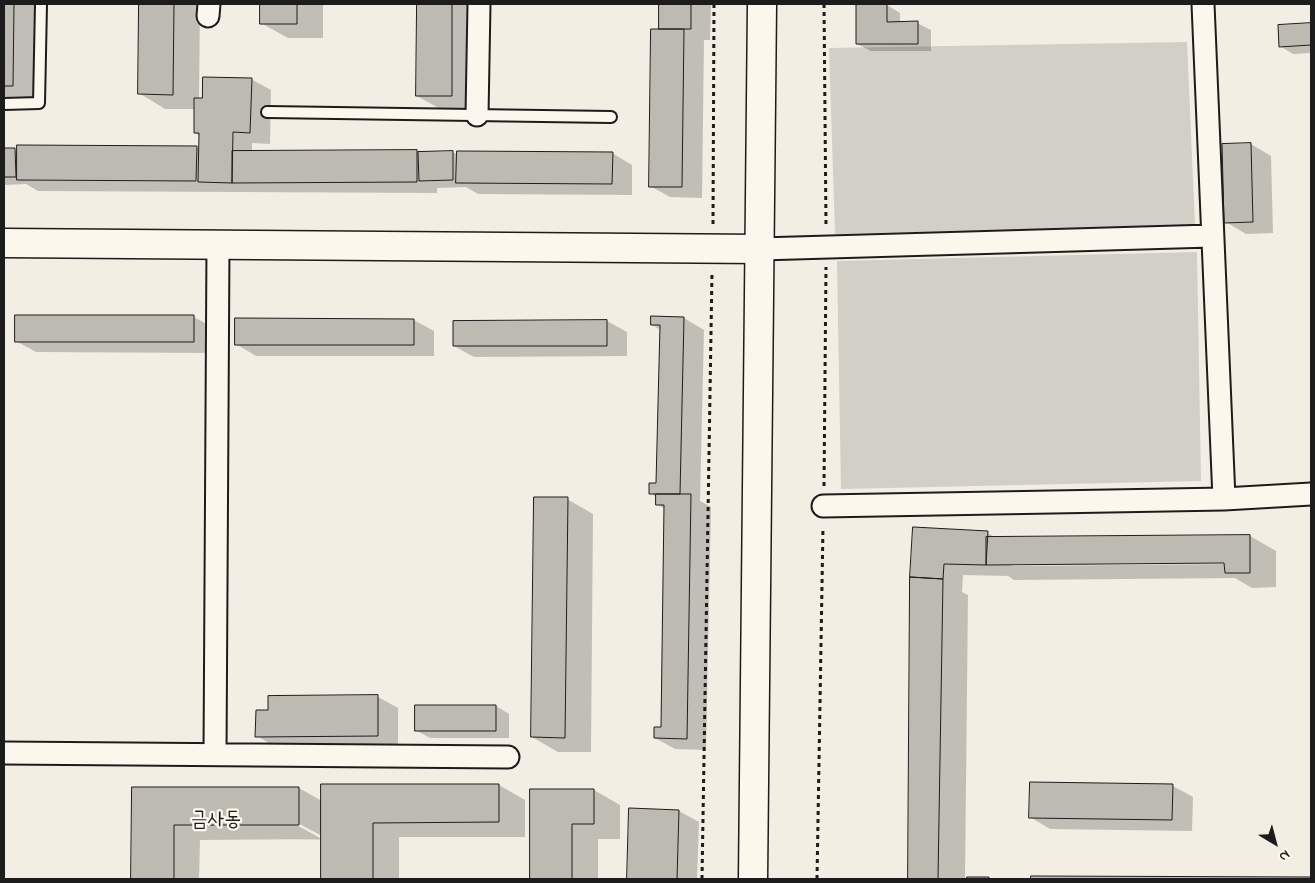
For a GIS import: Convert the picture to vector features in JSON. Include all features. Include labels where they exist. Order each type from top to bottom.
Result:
[{"type":"main road","points":[[753,879],[762,4]]},
{"type":"main road","points":[[4,244],[760,249]]},
{"type":"street","points":[[477,115],[479,4]]},
{"type":"street","points":[[1203,4],[1211,236],[1224,499]]},
{"type":"street","points":[[760,249],[1211,236]]},
{"type":"street","points":[[215,754],[218,245]]},
{"type":"street","points":[[824,506],[1224,499],[1311,494]]},
{"type":"street","points":[[4,753],[508,756]]},
{"type":"lane","points":[[4,104],[39,103],[41,4]]},
{"type":"lane","points":[[267,112],[611,118]]},
{"type":"path","points":[[702,879],[714,4]]},
{"type":"path","points":[[818,879],[826,248],[824,4]]},
{"type":"shaded area","points":[[1187,42],[1195,226],[835,234],[829,48]]},
{"type":"shaded area","points":[[1197,252],[1201,481],[841,489],[837,261]]},
{"type":"building","points":[[4,4],[14,4],[13,86],[4,86]]},
{"type":"building","points":[[139,4],[174,4],[173,95],[138,94]]},
{"type":"building","points":[[260,4],[297,4],[297,24],[260,24]]},
{"type":"building","points":[[417,4],[452,4],[452,96],[416,96]]},
{"type":"building","points":[[659,4],[691,4],[691,29],[659,29]]},
{"type":"building","points":[[887,4],[887,22],[918,21],[918,44],[856,44],[856,5]]},
{"type":"building","points":[[1311,23],[1311,45],[1279,47],[1278,25]]},
{"type":"building","points":[[651,29],[684,29],[682,187],[649,187]]},
{"type":"building","points":[[203,77],[252,78],[250,133],[233,132],[232,183],[198,182],[199,133],[194,133],[194,98],[202,98]]},
{"type":"building","points":[[1251,143],[1253,222],[1224,223],[1222,144]]},
{"type":"building","points":[[17,145],[197,146],[196,181],[17,180]]},
{"type":"building","points":[[4,148],[15,148],[16,177],[4,177]]},
{"type":"building","points":[[417,150],[417,182],[232,183],[232,151]]},
{"type":"building","points":[[453,151],[453,180],[419,181],[418,152]]},
{"type":"building","points":[[457,151],[613,152],[612,184],[456,183]]},
{"type":"building","points":[[15,315],[194,315],[194,342],[15,342]]},
{"type":"building","points":[[651,316],[684,317],[680,494],[649,494],[649,483],[656,483],[660,325],[651,325]]},
{"type":"building","points":[[235,318],[414,319],[414,345],[235,345]]},
{"type":"building","points":[[607,320],[607,346],[453,346],[453,321]]},
{"type":"building","points":[[656,494],[691,494],[687,739],[654,738],[654,727],[661,727],[664,505],[656,505]]},
{"type":"building","points":[[534,497],[568,497],[565,738],[531,737]]},
{"type":"building","points":[[913,527],[988,531],[986,565],[944,564],[943,579],[910,577]]},
{"type":"building","points":[[1250,535],[1250,573],[1225,573],[1224,563],[986,565],[986,537]]},
{"type":"building","points":[[910,577],[943,579],[938,879],[908,879]]},
{"type":"building","points":[[378,695],[378,736],[255,737],[256,710],[268,710],[268,696]]},
{"type":"building","points":[[415,705],[496,705],[496,731],[415,731]]},
{"type":"building","points":[[1030,782],[1173,784],[1172,820],[1029,818]]},
{"type":"building","points":[[321,784],[499,784],[499,822],[373,823],[373,879],[321,879]]},
{"type":"building","points":[[132,787],[299,787],[299,825],[174,825],[174,879],[131,879]]},
{"type":"building","points":[[530,789],[594,789],[594,824],[572,824],[572,879],[530,879]]},
{"type":"building","points":[[629,808],[679,810],[677,879],[627,879]]},
{"type":"building","points":[[1031,876],[1311,877],[1311,879],[1031,879]]},
{"type":"building","points":[[967,877],[989,877],[989,879],[967,879]]},
{"type":"district","name":"금사동","points":[[216,822]]}]
